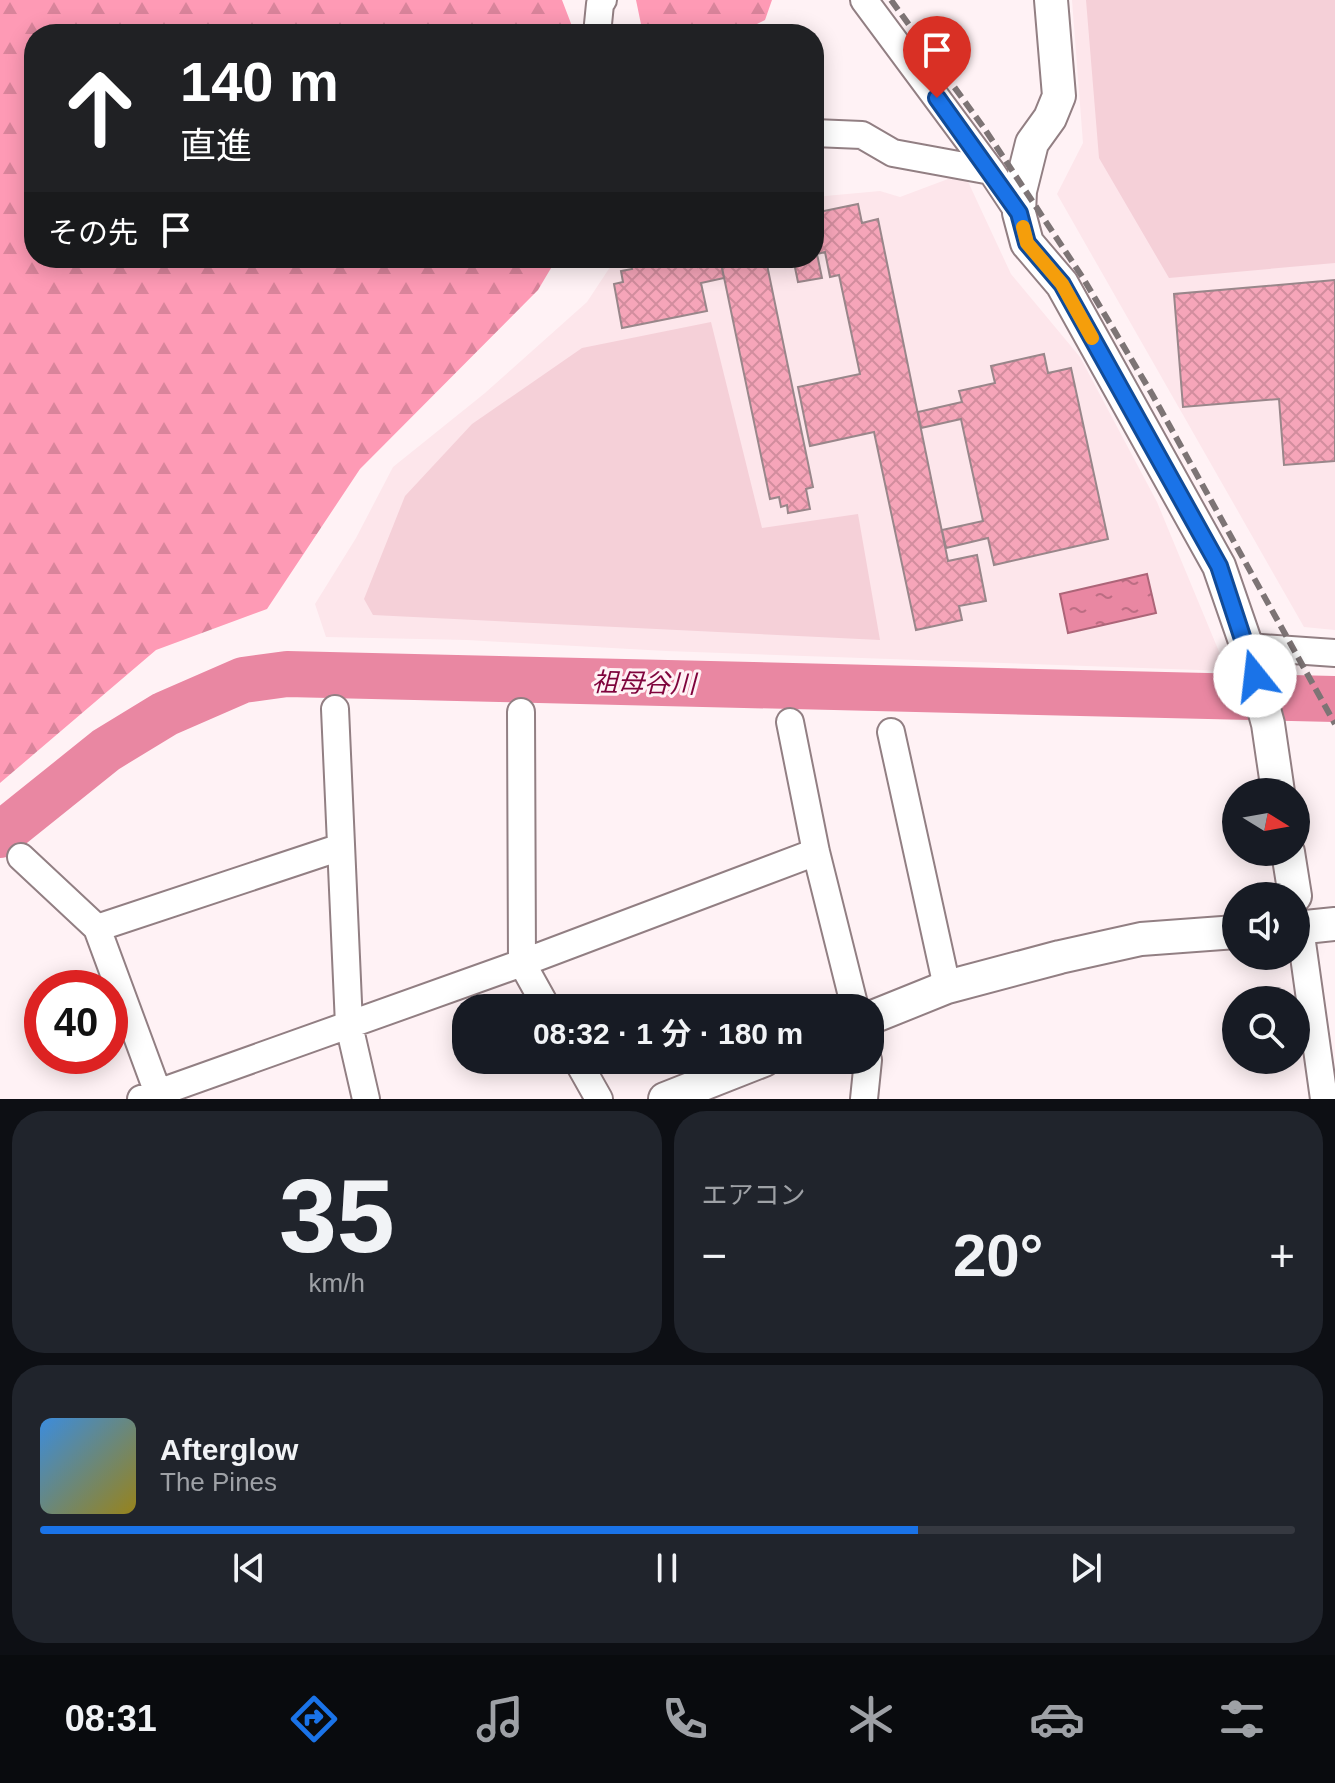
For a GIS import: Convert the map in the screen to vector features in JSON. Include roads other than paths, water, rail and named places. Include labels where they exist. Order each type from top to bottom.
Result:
[{"type":"street","points":[[598,24],[603,0]]},
{"type":"street","points":[[864,0],[1019,213]]},
{"type":"street","points":[[1051,0],[1059,96],[1050,118],[1032,143],[1020,191],[1019,213],[1027,243],[1062,284],[1219,566],[1251,661],[1268,724],[1276,778]]},
{"type":"street","points":[[824,133],[862,135],[893,153],[991,171]]},
{"type":"street","points":[[1251,661],[1335,653]]},
{"type":"street","points":[[335,709],[349,1025],[366,1099]]},
{"type":"street","points":[[521,712],[522,963],[539,994]]},
{"type":"street","points":[[790,722],[816,852],[852,994]]},
{"type":"street","points":[[891,732],[947,987]]},
{"type":"street","points":[[97,928],[341,847]]},
{"type":"street","points":[[21,857],[97,928],[149,1096],[522,963],[816,852]]},
{"type":"street","points":[[1310,921],[1335,924]]},
{"type":"street","points":[[884,1012],[947,987],[1060,957],[1141,939],[1222,933]]},
{"type":"street","points":[[1303,970],[1319,1099]]},
{"type":"street","points":[[585,1074],[599,1099]]},
{"type":"street","points":[[665,1099],[728,1074]]},
{"type":"street","points":[[864,1099],[867,1074]]},
{"type":"water","points":[[1147,574],[1156,613],[1068,633],[1060,594]]},
{"type":"waterway","name":"祖母谷川","points":[[0,835],[106,750],[165,714],[243,680],[287,674],[1335,699]]},
{"type":"railway","points":[[891,0],[984,128],[1083,278],[1152,394],[1335,724]]}]
